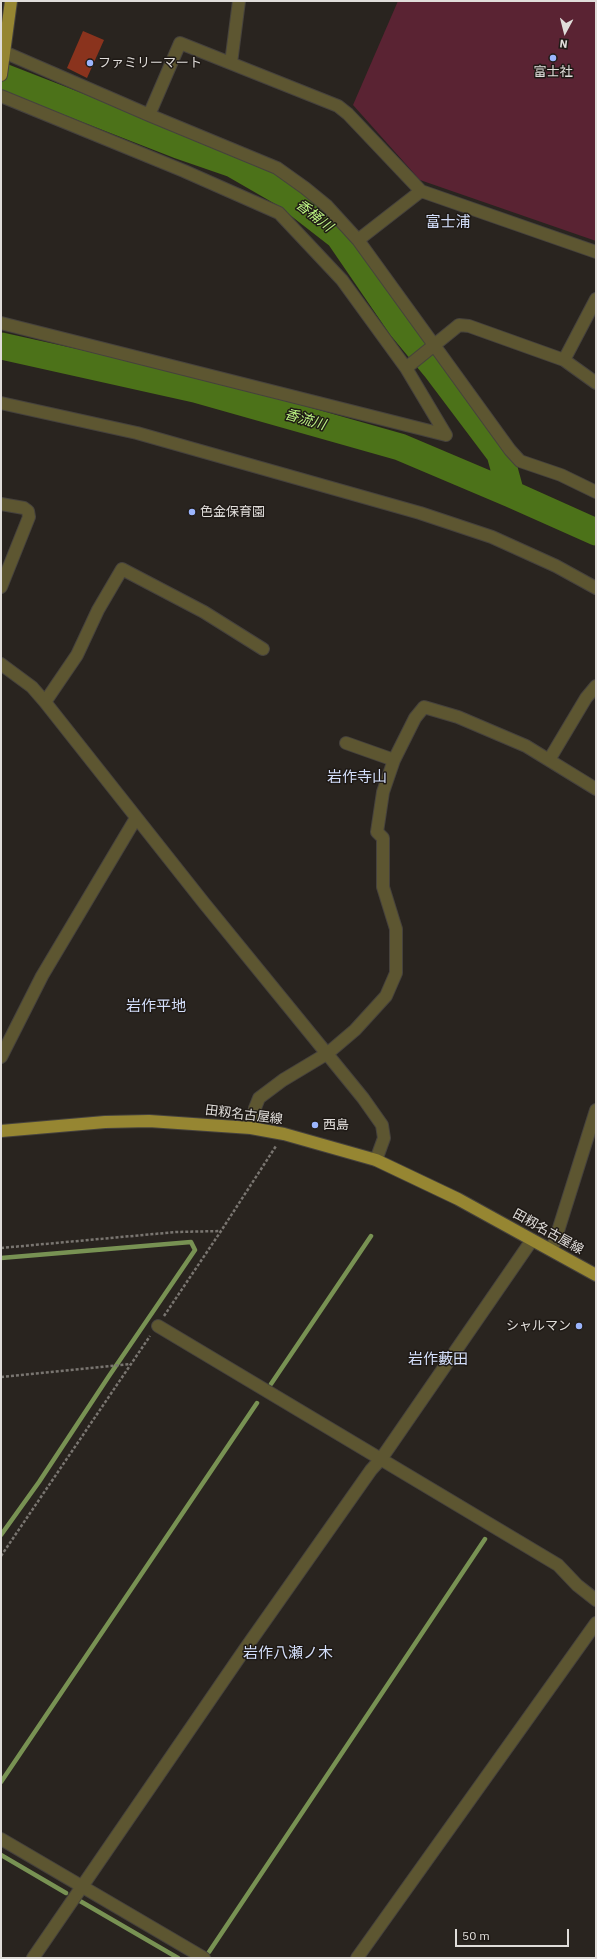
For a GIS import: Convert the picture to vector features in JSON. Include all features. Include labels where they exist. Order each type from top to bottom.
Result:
[{"type":"main road","points":[[1,75],[11,1]]},
{"type":"main road","name":"田籾名古屋線","points":[[1,1132],[105,1122],[149,1122],[251,1128],[284,1134],[376,1160],[458,1199],[596,1275]]},
{"type":"street","points":[[231,63],[239,1]]},
{"type":"street","points":[[149,115],[180,43],[338,106],[348,114],[421,191],[596,252]]},
{"type":"street","points":[[4,52],[149,115],[277,168],[327,206],[358,240],[433,346],[510,450],[520,461],[561,475],[596,492]]},
{"type":"street","points":[[1,96],[184,171],[279,213],[342,280],[408,366],[446,435],[1,323]]},
{"type":"street","points":[[358,240],[421,191]]},
{"type":"street","points":[[564,360],[596,300]]},
{"type":"street","points":[[408,366],[459,326],[469,326],[564,360],[596,383]]},
{"type":"street","points":[[1,402],[137,433],[420,513],[492,536],[556,566],[596,588]]},
{"type":"street","points":[[1,504],[24,508],[28,511],[29,517],[1,587]]},
{"type":"street","points":[[45,702],[77,655],[98,610],[122,569],[204,612],[263,649]]},
{"type":"street","points":[[1,664],[32,687],[45,702],[204,903],[328,1053],[382,1125],[384,1138],[376,1160]]},
{"type":"street","points":[[549,760],[586,698],[596,686]]},
{"type":"street","points":[[251,1128],[255,1108],[259,1098],[283,1080],[328,1053],[355,1030],[386,996],[396,973],[396,929],[383,887],[383,838],[377,832],[383,792],[394,760],[415,718],[424,707],[458,716],[526,746],[596,789]]},
{"type":"street","points":[[346,742],[394,760]]},
{"type":"street","points":[[1,1057],[42,976],[136,818]]},
{"type":"street","points":[[552,1250],[596,1110]]},
{"type":"street","points":[[33,1958],[295,1577],[381,1459],[532,1240]]},
{"type":"street","points":[[158,1326],[558,1565],[577,1585],[596,1600]]},
{"type":"street","points":[[357,1958],[596,1623]]},
{"type":"street","points":[[1,1839],[204,1958]]},
{"type":"path","points":[[1,1556],[222,1231],[284,1134]]},
{"type":"path","points":[[1,1248],[176,1232],[222,1231]]},
{"type":"path","points":[[1,1377],[131,1364]]},
{"type":"shaded area","points":[[398,1],[596,1],[596,241],[420,180],[353,105]]},
{"type":"building","points":[[83,31],[104,40],[87,78],[67,68]]},
{"type":"waterway","name":"香桶川","points":[[1,76],[178,145],[233,164],[285,194],[339,236],[402,328],[436,369],[500,454],[511,494]]},
{"type":"waterway","name":"香流川","points":[[1,346],[195,389],[400,447],[596,532]]},
{"type":"waterway","points":[[271,1384],[371,1236]]},
{"type":"waterway","points":[[1,1258],[191,1242],[195,1250],[39,1482],[1,1535]]},
{"type":"waterway","points":[[1,1782],[257,1403]]},
{"type":"waterway","points":[[209,1952],[485,1539]]},
{"type":"waterway","points":[[1,1855],[66,1893]]},
{"type":"waterway","points":[[80,1901],[178,1958]]},
{"type":"place","name":"富士社","points":[[553,58]]},
{"type":"place","name":"ファミリーマート","points":[[90,63]]},
{"type":"place","name":"色金保育園","points":[[192,512]]},
{"type":"place","name":"西島","points":[[315,1125]]},
{"type":"place","name":"シャルマン","points":[[579,1326]]},
{"type":"district","name":"富士浦","points":[[448,223]]},
{"type":"district","name":"岩作寺山","points":[[357,778]]},
{"type":"district","name":"岩作平地","points":[[156,1007]]},
{"type":"district","name":"岩作藪田","points":[[438,1360]]},
{"type":"district","name":"岩作八瀬ノ木","points":[[288,1654]]}]
